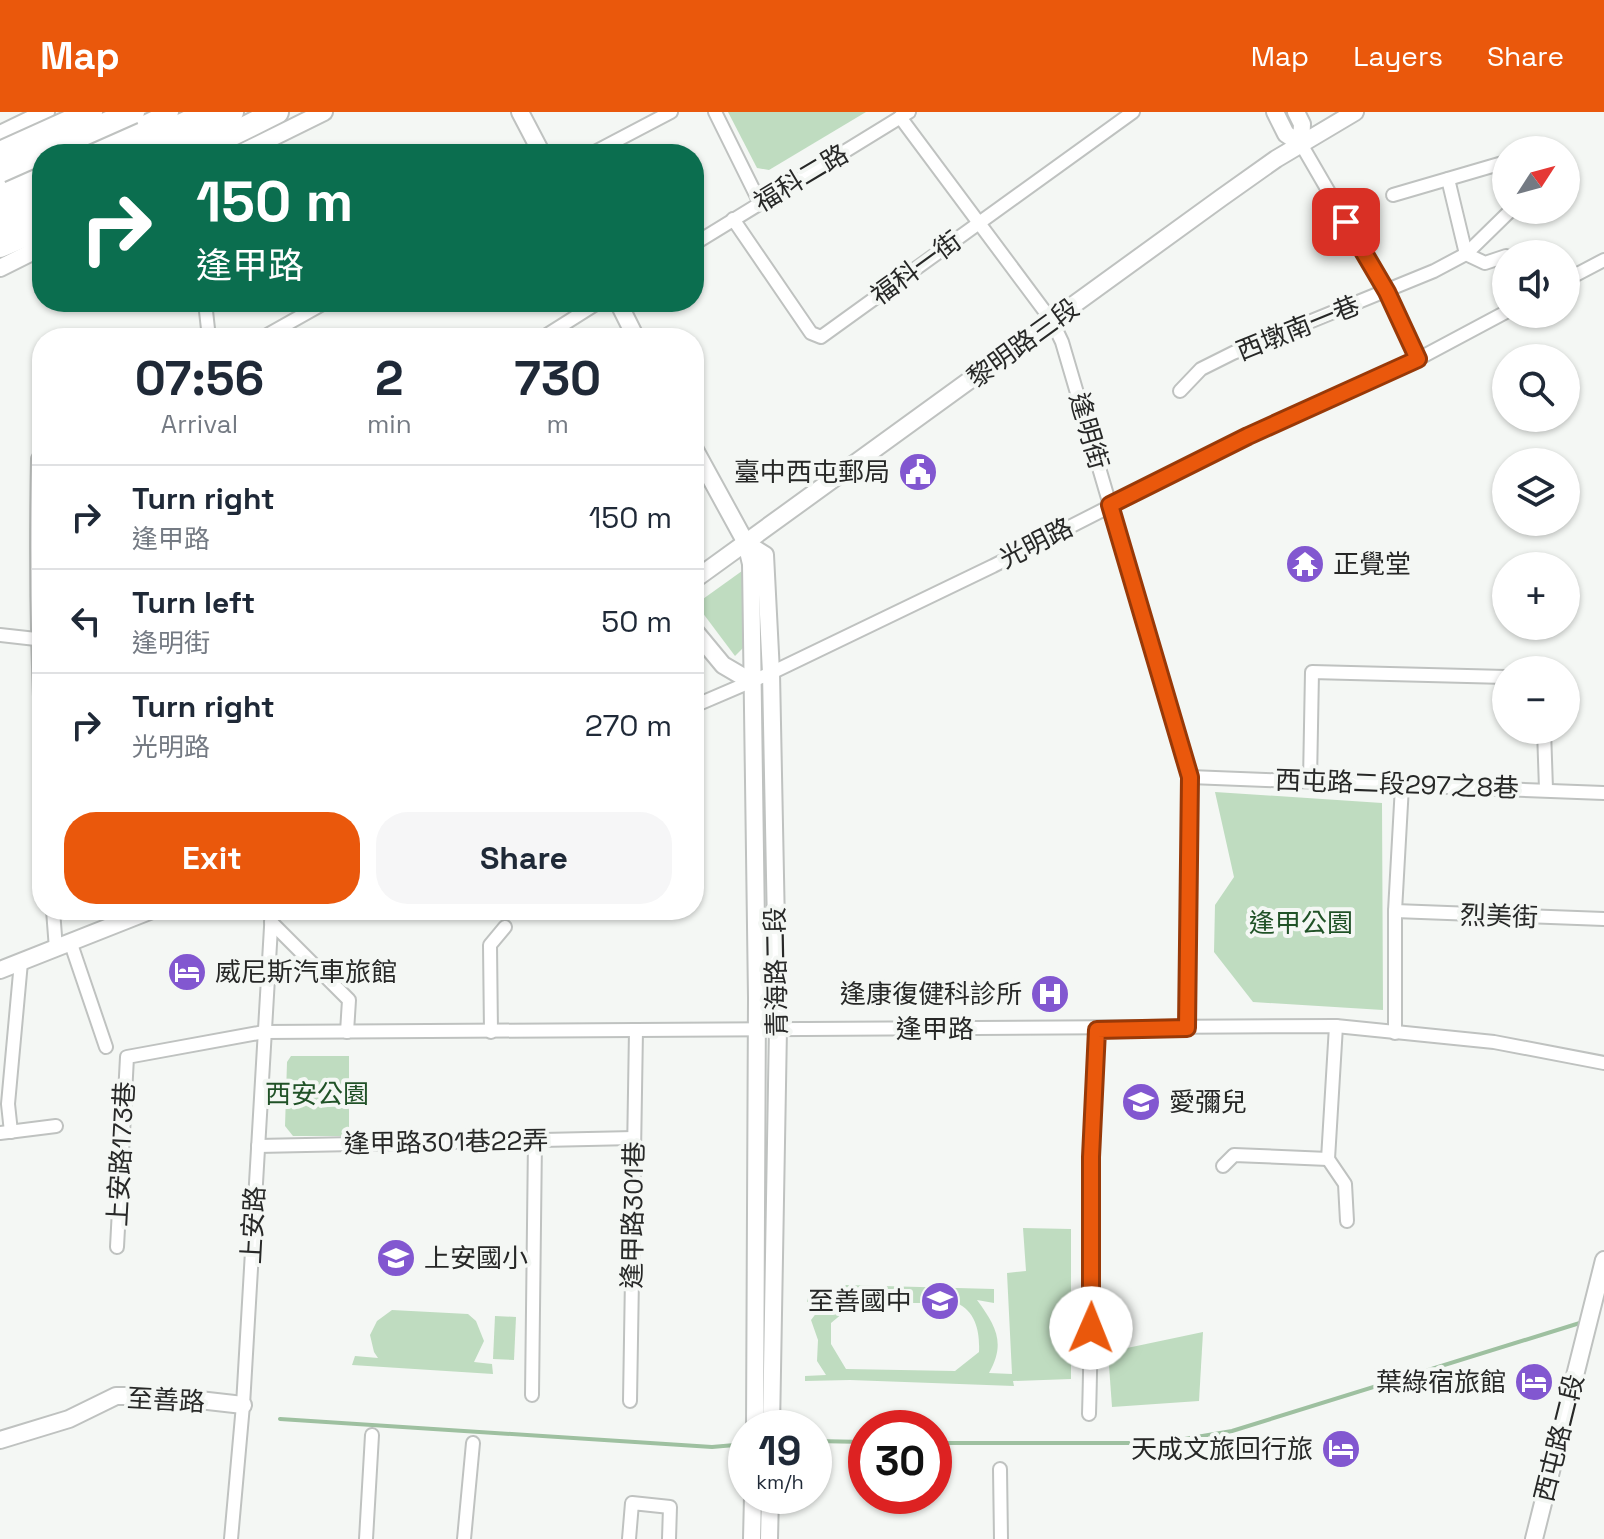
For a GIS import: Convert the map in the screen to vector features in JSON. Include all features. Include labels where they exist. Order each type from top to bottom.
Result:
[{"type":"highway","points":[[0,153],[91,112]]},
{"type":"highway","points":[[61,144],[133,112]]},
{"type":"highway","points":[[166,144],[232,112]]},
{"type":"highway","points":[[212,144],[277,112]]},
{"type":"highway","points":[[0,171],[32,157]]},
{"type":"highway","points":[[0,192],[32,177]]},
{"type":"highway","points":[[0,225],[32,209]]},
{"type":"highway","points":[[0,246],[32,232]]},
{"type":"main road","points":[[0,134],[46,112]]},
{"type":"main road","points":[[102,144],[170,112]]},
{"type":"main road","points":[[136,144],[202,112]]},
{"type":"main road","points":[[259,144],[324,112]]},
{"type":"main road","points":[[520,112],[537,144]]},
{"type":"main road","points":[[1275,112],[1286,134],[1301,144]]},
{"type":"main road","points":[[1296,112],[1302,124],[1301,144]]},
{"type":"main road","name":"黎明路三段","points":[[704,573],[1221,198],[1355,112]]},
{"type":"main road","points":[[22,123],[32,144]]},
{"type":"main road","points":[[0,178],[32,173]]},
{"type":"main road","points":[[0,208],[32,194]]},
{"type":"main road","points":[[0,268],[32,252]]},
{"type":"main road","name":"青海路二段","points":[[704,466],[746,543],[751,576],[763,1410]]},
{"type":"main road","name":"青海路二段","points":[[746,543],[765,555],[771,673],[778,1028],[763,1410]]},
{"type":"main road","points":[[704,642],[723,665],[752,682]]},
{"type":"main road","points":[[0,970],[127,920]]},
{"type":"main road","name":"西屯路二段","points":[[1534,1539],[1604,1260]]},
{"type":"main road","name":"至善路","points":[[0,1440],[69,1419],[116,1396],[164,1396],[243,1405]]},
{"type":"main road","points":[[752,1539],[753,1514]]},
{"type":"main road","points":[[769,1539],[770,1514]]},
{"type":"street","points":[[610,144],[671,112]]},
{"type":"street","points":[[715,112],[760,203]]},
{"type":"street","name":"福科一街","points":[[733,219],[811,333],[821,337],[1133,112]]},
{"type":"street","name":"福科二路","points":[[704,238],[904,115]]},
{"type":"street","name":"逢明街","points":[[904,115],[1052,321],[1062,342],[1190,777],[1187,1028]]},
{"type":"street","points":[[1301,144],[1387,292],[1418,359]]},
{"type":"street","points":[[1393,195],[1492,166]]},
{"type":"street","points":[[1448,179],[1466,254],[1485,263],[1492,261]]},
{"type":"street","name":"西墩南一巷","points":[[1180,391],[1201,369],[1233,353],[1387,292],[1466,254],[1497,224]]},
{"type":"street","points":[[1580,273],[1604,260]]},
{"type":"street","points":[[280,328],[308,312]]},
{"type":"street","points":[[558,328],[583,312]]},
{"type":"street","name":"光明路","points":[[704,702],[771,673],[1248,436],[1418,359],[1492,319]]},
{"type":"street","points":[[0,635],[32,639]]},
{"type":"street","points":[[1310,781],[1312,672],[1492,677]]},
{"type":"street","points":[[1544,744],[1546,789]]},
{"type":"street","name":"西屯路二段297之8巷","points":[[1190,777],[1604,793]]},
{"type":"street","points":[[1395,1033],[1395,911],[1402,786]]},
{"type":"street","name":"烈美街","points":[[1395,911],[1604,919]]},
{"type":"street","points":[[56,920],[63,946],[106,1047]]},
{"type":"street","name":"上安路","points":[[231,1539],[243,1405],[271,920]]},
{"type":"street","points":[[275,920],[349,1000],[347,1032]]},
{"type":"street","points":[[491,1032],[490,945],[505,927]]},
{"type":"street","points":[[21,962],[6,1132],[56,1126]]},
{"type":"street","points":[[1336,1026],[1328,1159],[1345,1184],[1347,1221]]},
{"type":"street","name":"逢甲路","points":[[264,1032],[778,1028],[1097,1030],[1336,1026],[1494,1042],[1604,1063]]},
{"type":"street","name":"逢甲路301巷","points":[[630,1401],[636,1030]]},
{"type":"street","points":[[1089,1414],[1091,1157],[1097,1030]]},
{"type":"street","name":"上安路173巷","points":[[117,1247],[127,1057],[264,1032]]},
{"type":"street","name":"逢甲路301巷22弄","points":[[258,1146],[634,1138]]},
{"type":"street","points":[[532,1395],[535,1140]]},
{"type":"street","points":[[1223,1166],[1234,1155],[1328,1159]]},
{"type":"street","points":[[366,1539],[372,1435]]},
{"type":"street","points":[[464,1539],[473,1443]]},
{"type":"street","points":[[1000,1469],[1001,1539]]},
{"type":"street","points":[[629,1539],[632,1503],[670,1507],[669,1539]]},
{"type":"green space","points":[[728,112],[866,112],[769,170],[757,168]]},
{"type":"green space","points":[[742,571],[743,648],[735,656],[704,615],[704,598]]},
{"type":"green space","name":"逢甲公園","points":[[1215,792],[1382,803],[1383,1010],[1253,1002],[1214,952],[1215,905],[1234,877]]},
{"type":"green space","name":"西安公園","points":[[291,1056],[349,1056],[349,1136],[293,1136],[285,1126],[287,1062]]},
{"type":"green space","points":[[1023,1228],[1071,1229],[1071,1379],[1013,1381],[1014,1386],[805,1381],[805,1376],[826,1375],[817,1361],[818,1340],[811,1320],[824,1303],[807,1302],[809,1292],[833,1297],[846,1285],[994,1289],[994,1303],[977,1300],[994,1327],[998,1344],[989,1373],[1012,1374],[1007,1273],[1026,1271]],"holes":[[[855,1303],[957,1303],[969,1312],[976,1323],[979,1352],[955,1371],[846,1369],[831,1344],[831,1323]]]},
{"type":"green space","points":[[392,1310],[468,1314],[476,1321],[484,1341],[474,1362],[492,1364],[493,1374],[352,1365],[355,1356],[378,1358],[370,1335],[377,1321]]},
{"type":"green space","points":[[495,1316],[516,1317],[514,1360],[493,1359]]},
{"type":"green space","points":[[1203,1332],[1199,1401],[1112,1407],[1108,1352]]},
{"type":"waterway","points":[[952,1443],[1161,1443],[1232,1431],[1583,1322]]},
{"type":"waterway","points":[[280,1419],[728,1446]]},
{"type":"waterway","points":[[832,1441],[848,1442]]},
{"type":"place","name":"臺中西屯郵局","points":[[918,472]]},
{"type":"place","name":"正覺堂","points":[[1305,564]]},
{"type":"place","name":"威尼斯汽車旅館","points":[[187,972]]},
{"type":"place","name":"逢康復健科診所","points":[[1050,994]]},
{"type":"place","name":"愛彌兒","points":[[1141,1102]]},
{"type":"place","name":"上安國小","points":[[396,1258]]},
{"type":"place","name":"至善國中","points":[[940,1301]]},
{"type":"place","name":"葉綠宿旅館","points":[[1534,1382]]},
{"type":"place","name":"天成文旅回行旅","points":[[1341,1449]]},
{"type":"route","points":[[1091,1328],[1091,1157],[1097,1030],[1187,1028],[1190,777],[1110,505],[1248,436],[1418,359],[1387,292],[1346,222]]}]
